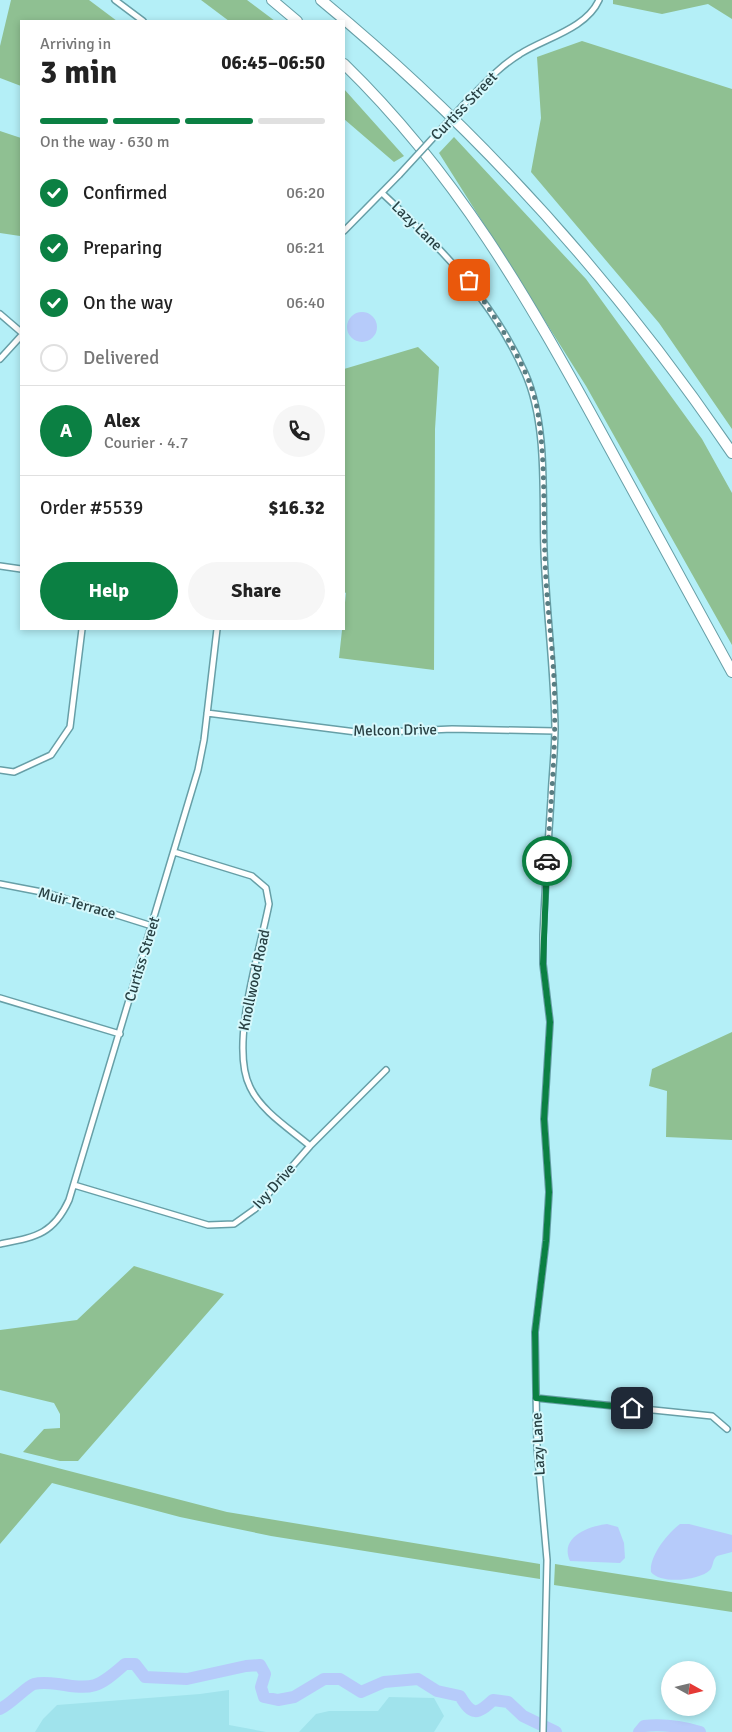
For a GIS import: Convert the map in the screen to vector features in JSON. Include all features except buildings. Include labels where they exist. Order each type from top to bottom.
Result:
[{"type":"highway","points":[[272,0],[295,20]]},
{"type":"highway","points":[[321,0],[344,20]]},
{"type":"highway","points":[[345,21],[424,90],[526,194],[639,326],[732,453]]},
{"type":"highway","points":[[345,65],[396,120],[437,169],[506,264],[732,672]]},
{"type":"street","points":[[115,0],[142,20]]},
{"type":"street","name":"Curtiss Street","points":[[345,230],[468,101],[508,62],[584,19],[596,7],[599,0]]},
{"type":"street","name":"Lazy Lane","points":[[382,192],[439,246],[469,280],[496,320],[525,372],[536,402],[540,433],[545,570],[554,679],[555,731],[543,935],[543,964],[550,1022],[544,1119],[549,1192],[546,1241],[535,1332],[537,1447],[547,1560],[543,1732]]},
{"type":"street","points":[[0,314],[20,331]]},
{"type":"street","points":[[0,359],[20,337]]},
{"type":"street","points":[[0,566],[20,569]]},
{"type":"street","points":[[0,770],[14,772],[52,754],[70,727],[82,630]]},
{"type":"street","name":"Curtiss Street","points":[[0,1244],[28,1239],[47,1231],[63,1213],[74,1186],[201,756],[217,630]]},
{"type":"street","name":"Melcon Drive","points":[[207,713],[364,732],[452,728],[555,731]]},
{"type":"street","name":"Knollwood Road","points":[[174,852],[252,876],[266,888],[269,904],[241,1036],[242,1064],[250,1088],[255,1095],[266,1108],[310,1146]]},
{"type":"street","name":"Muir Terrace","points":[[0,884],[46,893],[152,926]]},
{"type":"street","points":[[0,998],[120,1034]]},
{"type":"street","name":"Ivy Drive","points":[[74,1186],[208,1225],[234,1224],[255,1209],[310,1146],[386,1070]]},
{"type":"street","points":[[536,1398],[712,1416],[727,1428]]},
{"type":"shaded area","points":[[362,312],[373,316],[377,327],[373,338],[362,342],[351,338],[347,327],[351,316]]},
{"type":"shaded area","points":[[607,1524],[618,1527],[624,1543],[625,1558],[620,1563],[570,1561],[568,1553],[572,1539],[584,1530]]},
{"type":"shaded area","points":[[680,1524],[689,1524],[732,1535],[732,1552],[717,1556],[710,1570],[698,1576],[672,1580],[656,1576],[651,1572],[651,1566],[656,1552],[670,1533]]},
{"type":"shaded area","points":[[229,1690],[229,1725],[266,1732],[35,1732],[43,1719],[57,1705]]},
{"type":"shaded area","points":[[389,1697],[434,1698],[444,1716],[434,1732],[299,1732],[316,1714],[329,1711],[378,1711]]},
{"type":"green space","points":[[11,0],[89,0],[116,20],[20,20],[20,86],[0,78],[0,46]]},
{"type":"green space","points":[[201,0],[247,0],[274,20],[228,20]]},
{"type":"green space","points":[[613,0],[732,0],[732,19],[708,4],[662,14],[613,4]]},
{"type":"green space","points":[[582,41],[732,89],[732,429],[659,323],[531,172],[541,118],[537,57]]},
{"type":"green space","points":[[345,90],[404,156],[394,162],[345,120]]},
{"type":"green space","points":[[0,131],[20,138],[20,236],[0,233]]},
{"type":"green space","points":[[454,137],[586,279],[702,439],[732,493],[732,645],[586,386],[439,153]]},
{"type":"green space","points":[[418,347],[439,367],[435,429],[434,670],[339,658],[342,630],[345,630],[346,593],[345,369]]},
{"type":"green space","points":[[732,1032],[732,1140],[666,1137],[667,1091],[649,1086],[652,1069]]},
{"type":"green space","points":[[134,1266],[224,1294],[78,1461],[60,1461],[23,1452],[44,1429],[60,1428],[60,1414],[54,1403],[0,1390],[0,1330],[77,1320]]},
{"type":"green space","points":[[0,1453],[227,1512],[540,1564],[540,1579],[271,1536],[180,1517],[52,1483],[0,1544]]},
{"type":"green space","points":[[555,1564],[732,1592],[732,1612],[554,1585]]},
{"type":"waterway","points":[[0,1709],[34,1684],[49,1683],[87,1687],[108,1678],[125,1664],[135,1664],[145,1677],[187,1679],[246,1666],[260,1665],[265,1674],[261,1687],[264,1697],[278,1700],[294,1697],[324,1679],[340,1679],[361,1692],[384,1682],[418,1679],[437,1691],[460,1696],[471,1710],[479,1711],[493,1700],[508,1702],[523,1716],[556,1732]]},
{"type":"waterway","points":[[639,1732],[644,1726],[658,1725],[700,1732]]},
{"type":"way so far","points":[[469,280],[496,320],[525,372],[536,402],[540,433],[545,570],[554,679],[555,731],[547,861]]},
{"type":"route","points":[[547,861],[543,964],[550,1022],[544,1119],[549,1192],[546,1241],[535,1332],[536,1398],[632,1408]]}]
